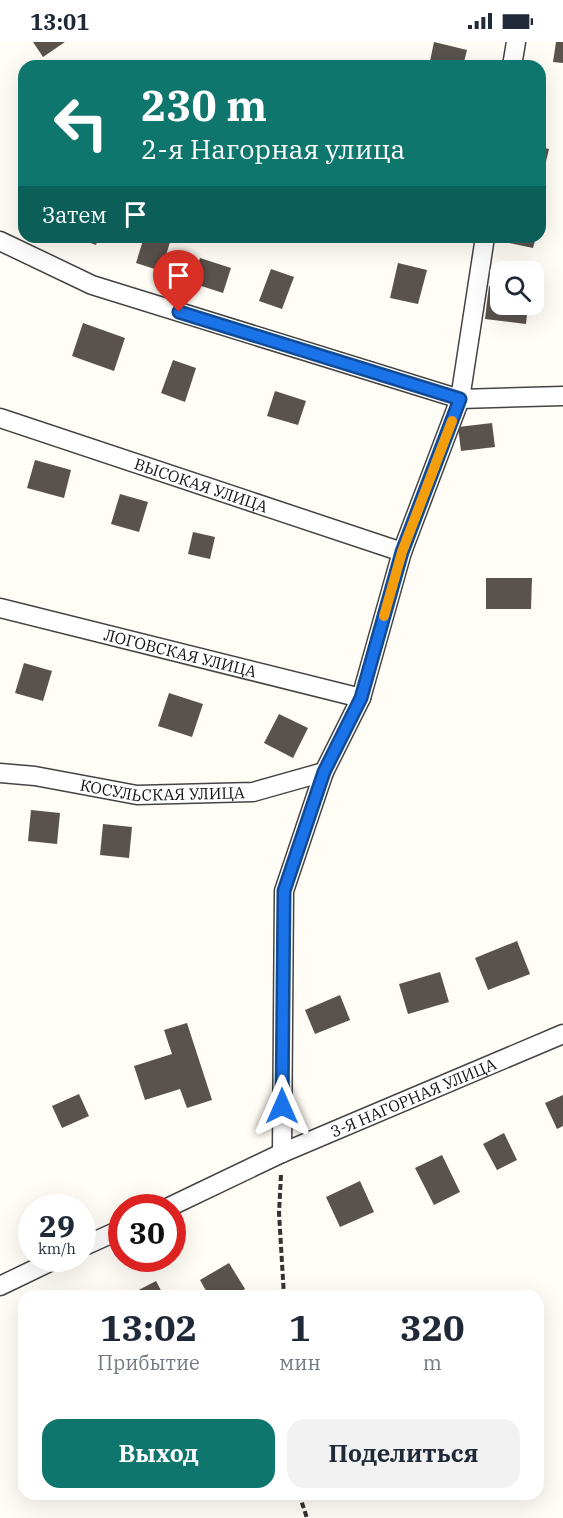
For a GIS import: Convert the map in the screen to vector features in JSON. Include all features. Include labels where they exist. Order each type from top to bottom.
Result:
[{"type":"street","points":[[513,60],[516,42]]},
{"type":"street","points":[[0,241],[92,285],[460,399],[563,396]]},
{"type":"street","points":[[282,1153],[284,891],[324,772],[361,698],[402,552],[460,399],[484,243]]},
{"type":"street","name":"ВЫСОКАЯ УЛИЦА","points":[[0,418],[402,552]]},
{"type":"street","name":"ЛОГОВСКАЯ УЛИЦА","points":[[0,608],[361,698]]},
{"type":"street","name":"КОСУЛЬСКАЯ УЛИЦА","points":[[0,773],[35,776],[137,795],[253,792],[324,772]]},
{"type":"street","name":"3-Я НАГОРНАЯ УЛИЦА","points":[[186,1199],[282,1153],[563,1034]]},
{"type":"street","points":[[0,1286],[29,1272]]},
{"type":"path","points":[[282,1153],[279,1213],[284,1290]]},
{"type":"path","points":[[301,1500],[307,1518]]},
{"type":"building","points":[[33,42],[65,42],[43,57]]},
{"type":"building","points":[[434,42],[467,50],[464,60],[430,60]]},
{"type":"building","points":[[556,42],[563,42],[563,63],[553,62]]},
{"type":"building","points":[[142,243],[170,243],[161,271],[136,263]]},
{"type":"building","points":[[509,243],[534,243],[533,248]]},
{"type":"building","points":[[200,258],[231,268],[223,293],[192,283]]},
{"type":"building","points":[[398,263],[427,270],[418,304],[390,298]]},
{"type":"building","points":[[271,269],[294,277],[282,309],[259,301]]},
{"type":"building","points":[[489,286],[490,315],[527,315],[526,324],[485,319]]},
{"type":"building","points":[[83,323],[125,338],[114,371],[72,356]]},
{"type":"building","points":[[173,360],[196,368],[185,402],[161,393]]},
{"type":"building","points":[[275,391],[306,401],[298,425],[267,416]]},
{"type":"building","points":[[492,423],[495,447],[461,451],[458,427]]},
{"type":"building","points":[[35,460],[71,470],[64,498],[27,488]]},
{"type":"building","points":[[120,494],[148,502],[139,532],[111,524]]},
{"type":"building","points":[[193,532],[215,537],[210,559],[188,554]]},
{"type":"building","points":[[486,578],[532,578],[531,609],[486,609]]},
{"type":"building","points":[[24,663],[52,671],[43,701],[15,693]]},
{"type":"building","points":[[169,693],[203,704],[192,737],[158,726]]},
{"type":"building","points":[[279,714],[308,728],[293,758],[264,743]]},
{"type":"building","points":[[31,810],[60,813],[57,844],[28,841]]},
{"type":"building","points":[[103,824],[132,827],[129,858],[100,855]]},
{"type":"building","points":[[517,941],[530,974],[488,990],[475,958]]},
{"type":"building","points":[[440,972],[449,1002],[408,1014],[399,984]]},
{"type":"building","points":[[340,995],[350,1020],[315,1034],[305,1010]]},
{"type":"building","points":[[187,1023],[212,1100],[187,1108],[180,1089],[145,1100],[134,1066],[172,1054],[164,1030]]},
{"type":"building","points":[[79,1094],[89,1116],[62,1128],[52,1106]]},
{"type":"building","points":[[563,1095],[563,1126],[557,1129],[545,1103]]},
{"type":"building","points":[[504,1133],[517,1160],[497,1170],[483,1144]]},
{"type":"building","points":[[442,1155],[460,1192],[434,1205],[415,1168]]},
{"type":"building","points":[[360,1181],[374,1212],[340,1227],[326,1197]]},
{"type":"building","points":[[229,1263],[245,1289],[206,1290],[200,1280]]},
{"type":"building","points":[[156,1281],[161,1290],[139,1290]]},
{"type":"slow traffic","points":[[384,616],[402,552],[452,421]]},
{"type":"route","points":[[179,312],[460,399],[402,552],[361,698],[324,772],[284,891],[282,1106]]}]
